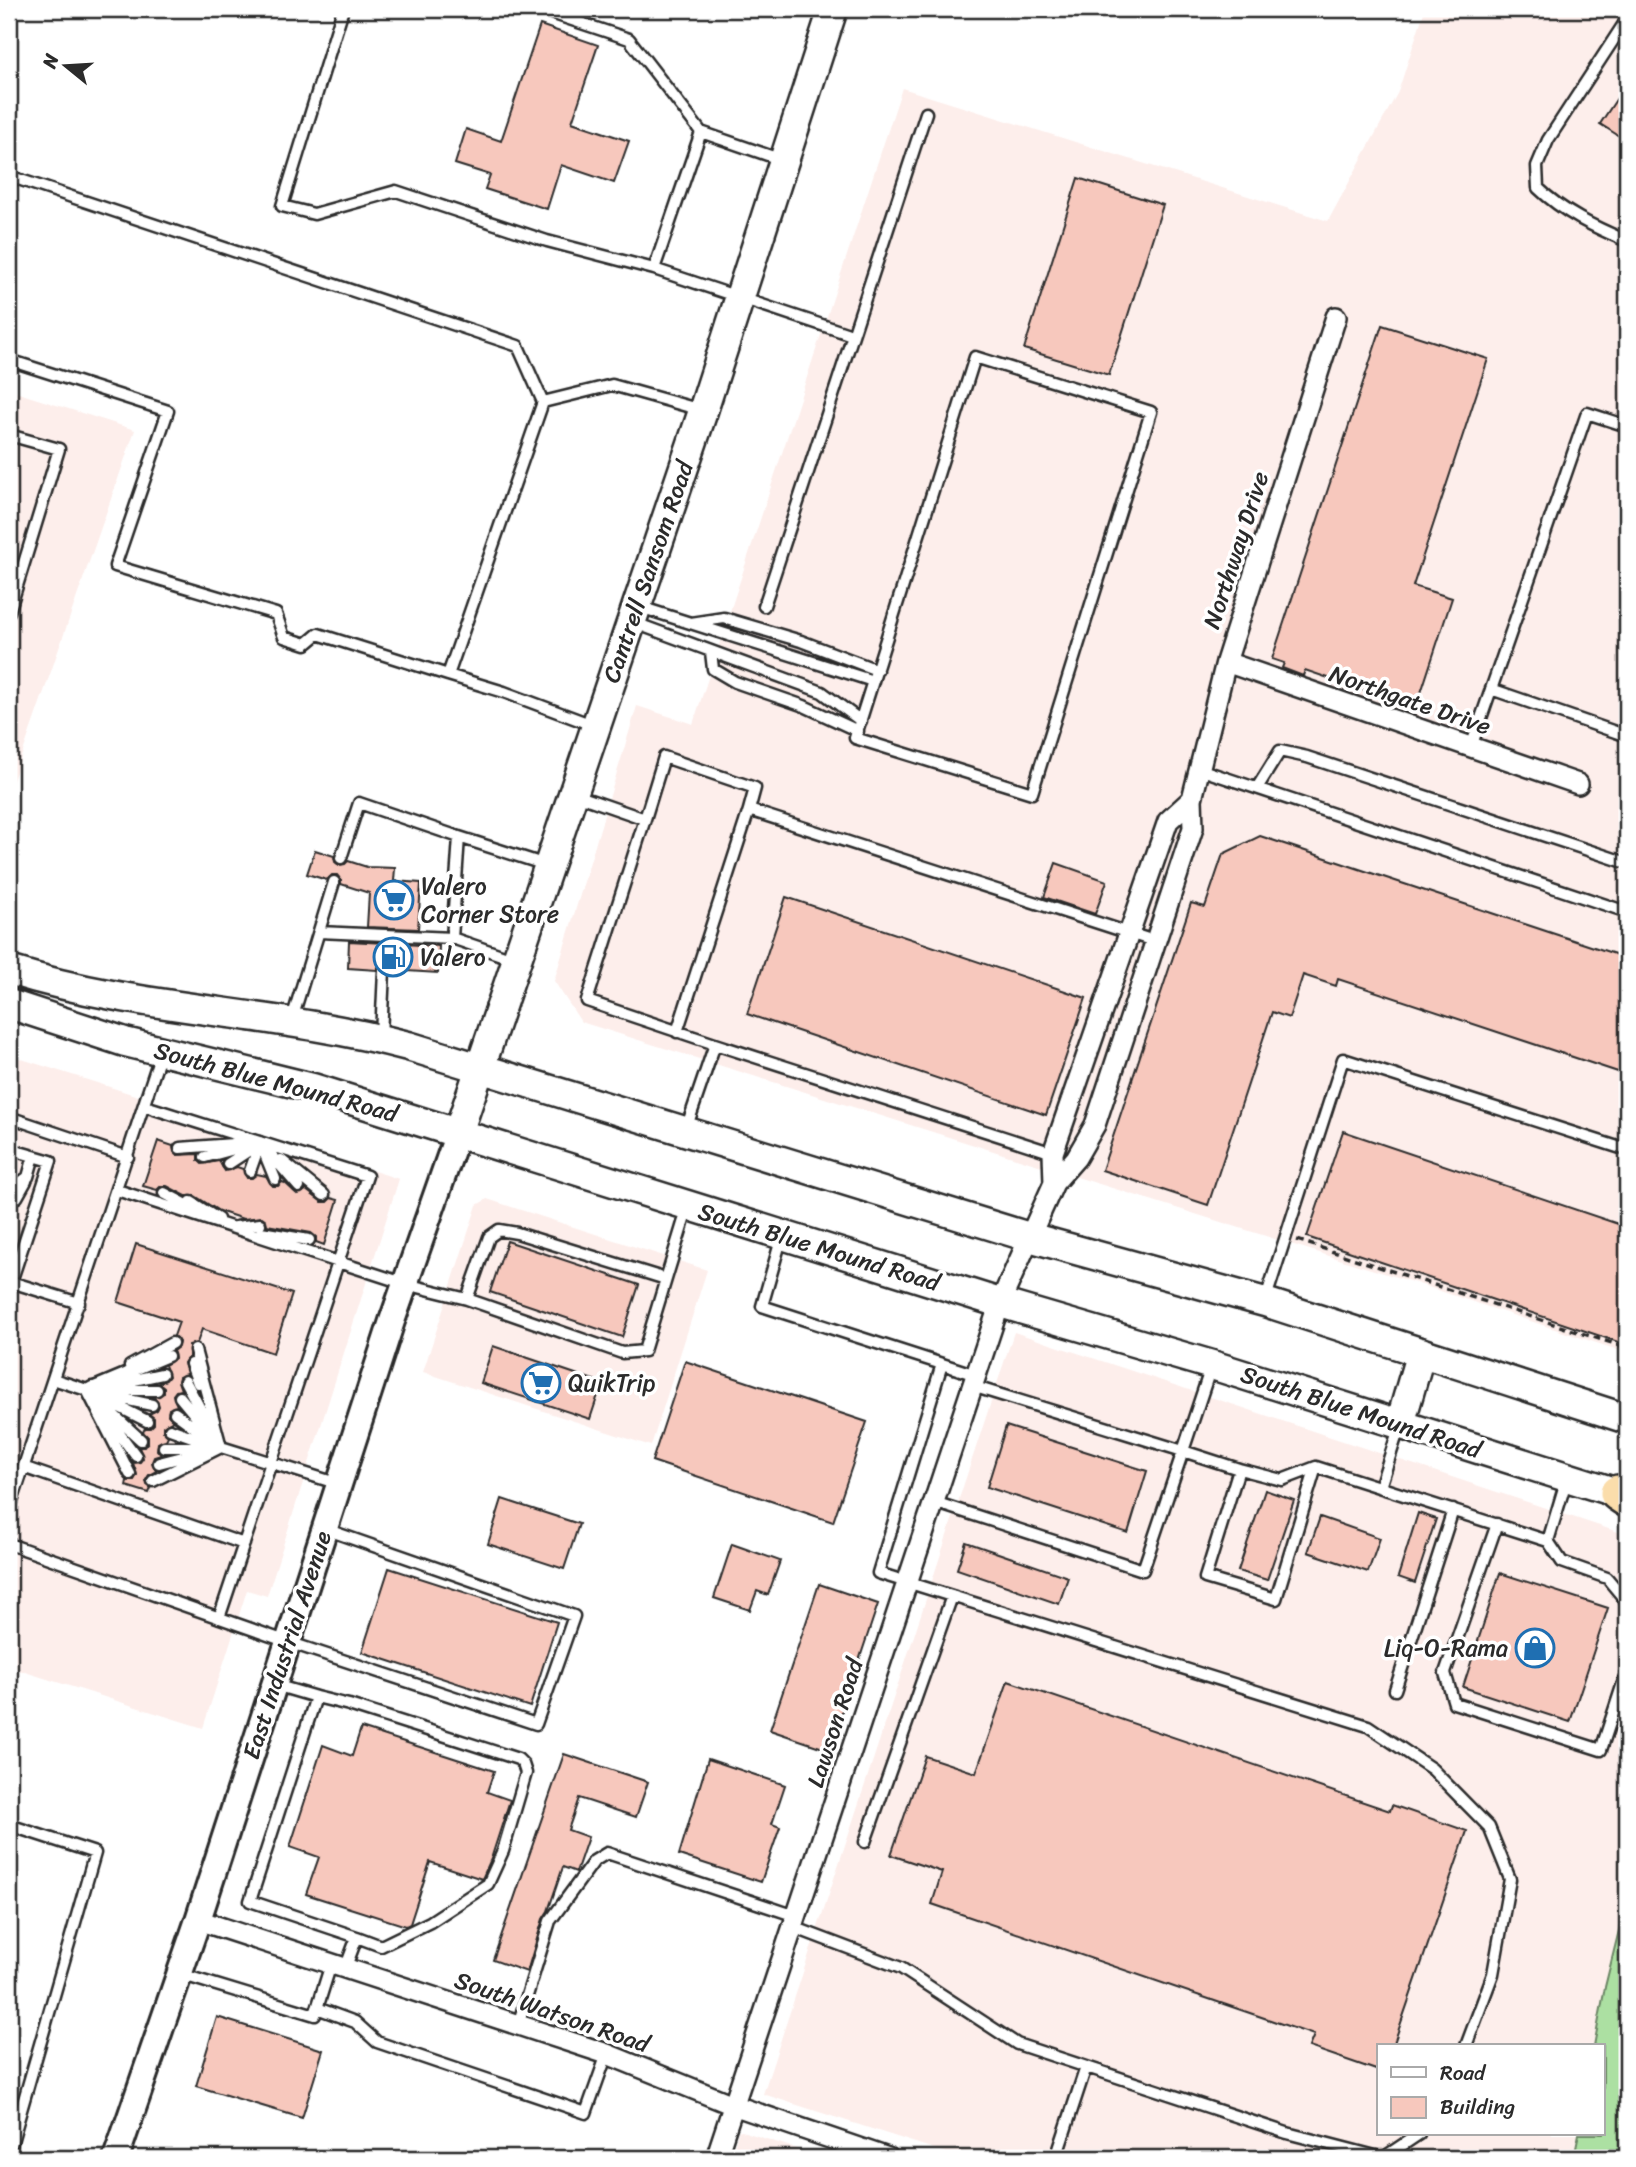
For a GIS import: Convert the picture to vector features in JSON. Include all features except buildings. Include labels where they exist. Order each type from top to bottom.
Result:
[{"type":"main road","name":"Cantrell Sansom Road","points":[[458,1133],[703,411],[833,9]]},
{"type":"main road","name":"South Blue Mound Road","points":[[9,970],[111,996],[381,1038],[1029,1237],[1265,1302],[1627,1419]]},
{"type":"main road","name":"South Blue Mound Road","points":[[9,1004],[162,1052],[313,1088],[1000,1303],[1212,1365],[1624,1496]]},
{"type":"main road","points":[[1400,1424],[1422,1352]]},
{"type":"street","name":"Northway Drive","points":[[1000,1303],[1054,1183],[1076,1158],[1095,1125],[1193,828],[1192,799],[1226,662],[1335,317]]},
{"type":"street","name":"Northgate Drive","points":[[1226,662],[1578,784]]},
{"type":"street","name":"Northway Drive","points":[[1054,1183],[1053,1153],[1168,821],[1192,799]]},
{"type":"street","name":"East Industrial Avenue","points":[[116,2158],[198,1920],[458,1133]]},
{"type":"street","name":"Lawson Road","points":[[716,2158],[1000,1303]]},
{"type":"street","name":"South Watson Road","points":[[198,1920],[607,2054],[733,2105],[888,2158]]},
{"type":"lane","points":[[343,9],[282,205],[314,214],[396,191],[547,241],[654,269],[852,335]]},
{"type":"lane","points":[[539,9],[629,39],[701,132],[785,161]]},
{"type":"lane","points":[[1627,19],[1548,140],[1537,166],[1538,188],[1555,205],[1576,218],[1627,241]]},
{"type":"lane","points":[[764,606],[926,113]]},
{"type":"lane","points":[[654,269],[701,132]]},
{"type":"lane","points":[[9,176],[518,346],[543,402],[448,675]]},
{"type":"lane","points":[[975,357],[1151,412],[1032,793],[855,738],[875,676],[975,357]]},
{"type":"lane","points":[[9,360],[168,411],[115,566],[276,614],[284,637],[306,644],[318,634],[595,726]]},
{"type":"lane","points":[[543,402],[611,385],[703,411]]},
{"type":"lane","points":[[1471,747],[1587,412],[1627,426]]},
{"type":"lane","points":[[9,435],[59,449],[9,612]]},
{"type":"lane","points":[[634,613],[690,623],[875,676]]},
{"type":"lane","points":[[634,613],[711,652],[822,692],[859,726]]},
{"type":"lane","points":[[690,623],[724,618],[801,641],[875,676]]},
{"type":"lane","points":[[711,652],[713,669],[735,682],[859,726]]},
{"type":"lane","points":[[1491,689],[1627,736]]},
{"type":"lane","points":[[1257,788],[1280,751],[1307,757],[1627,863]]},
{"type":"lane","points":[[677,1032],[755,788],[664,757],[587,1001],[677,1032],[715,1045],[1053,1153]]},
{"type":"lane","points":[[1198,769],[1627,912]]},
{"type":"lane","points":[[574,794],[645,819]]},
{"type":"lane","points":[[341,858],[359,803],[549,866]]},
{"type":"lane","points":[[749,810],[1157,942]]},
{"type":"lane","points":[[452,938],[459,837]]},
{"type":"lane","points":[[290,1023],[334,882]]},
{"type":"lane","points":[[319,932],[384,939],[452,938],[517,960]]},
{"type":"lane","points":[[381,1038],[384,970]]},
{"type":"lane","points":[[685,1132],[715,1045]]},
{"type":"lane","points":[[9,1511],[162,1052]]},
{"type":"lane","points":[[1265,1302],[1343,1059],[1627,1150]]},
{"type":"lane","points":[[145,1106],[367,1175],[219,1618]]},
{"type":"lane","points":[[9,1117],[128,1157]]},
{"type":"lane","points":[[205,1157],[260,1142]]},
{"type":"lane","points":[[228,1164],[260,1142]]},
{"type":"lane","points":[[250,1171],[260,1142]]},
{"type":"lane","points":[[260,1142],[275,1179]]},
{"type":"lane","points":[[260,1142],[299,1187]]},
{"type":"lane","points":[[180,1148],[260,1142],[324,1195]]},
{"type":"lane","points":[[9,1149],[51,1161],[10,1284],[79,1303]]},
{"type":"lane","points":[[13,1194],[28,1177],[34,1156]]},
{"type":"lane","points":[[117,1190],[406,1284],[467,1299],[622,1353],[645,1351],[688,1206]]},
{"type":"lane","points":[[164,1193],[232,1228],[309,1240]]},
{"type":"lane","points":[[191,1202],[232,1228],[284,1232]]},
{"type":"lane","points":[[215,1209],[232,1228]]},
{"type":"lane","points":[[232,1228],[235,1216]]},
{"type":"lane","points":[[232,1228],[260,1224]]},
{"type":"lane","points":[[467,1299],[489,1237],[499,1230],[517,1233],[666,1279]]},
{"type":"lane","points":[[782,1235],[762,1306],[942,1364],[974,1381],[1239,1469],[1282,1480],[1316,1467],[1548,1541],[1562,1562],[1607,1578],[1627,1602]]},
{"type":"lane","points":[[86,1390],[172,1343]]},
{"type":"lane","points":[[195,1350],[221,1447]]},
{"type":"lane","points":[[86,1390],[167,1356]]},
{"type":"lane","points":[[191,1364],[221,1447]]},
{"type":"lane","points":[[942,1364],[878,1573],[1368,1726],[1432,1769],[1489,1826],[1510,1880],[1493,1974],[1467,2044]]},
{"type":"lane","points":[[934,1502],[1143,1570],[1212,1365]]},
{"type":"lane","points":[[86,1390],[162,1374]]},
{"type":"lane","points":[[53,1379],[86,1390],[152,1405]]},
{"type":"lane","points":[[185,1381],[221,1447]]},
{"type":"lane","points":[[86,1390],[157,1390]]},
{"type":"lane","points":[[86,1390],[147,1421]]},
{"type":"lane","points":[[86,1390],[141,1440]]},
{"type":"lane","points":[[86,1390],[136,1456]]},
{"type":"lane","points":[[86,1390],[130,1474]]},
{"type":"lane","points":[[180,1397],[221,1447]]},
{"type":"lane","points":[[175,1413],[221,1447]]},
{"type":"lane","points":[[1380,1488],[1400,1424]]},
{"type":"lane","points":[[170,1429],[340,1485]]},
{"type":"lane","points":[[164,1447],[221,1447]]},
{"type":"lane","points":[[159,1463],[221,1447]]},
{"type":"lane","points":[[153,1481],[221,1447]]},
{"type":"lane","points":[[23,1467],[244,1544]]},
{"type":"lane","points":[[1239,1469],[1205,1578],[1276,1599],[1316,1467]]},
{"type":"lane","points":[[1548,1541],[1567,1477]]},
{"type":"lane","points":[[1395,1690],[1453,1510]]},
{"type":"lane","points":[[1497,1524],[1445,1674],[1454,1703],[1601,1751],[1627,1671]]},
{"type":"lane","points":[[9,1544],[288,1642],[536,1724],[574,1616],[325,1529]]},
{"type":"lane","points":[[864,1842],[952,1596]]},
{"type":"lane","points":[[275,1685],[349,1705],[518,1759],[523,1764],[526,1773],[503,1851],[488,1884],[430,1922],[381,1946],[250,1901],[316,1697]]},
{"type":"lane","points":[[9,1825],[95,1853],[9,2152]]},
{"type":"lane","points":[[518,2025],[550,1920],[594,1861],[607,1853],[795,1921],[901,1968],[1017,2044],[1287,2133],[1383,2158],[1416,2136]]},
{"type":"lane","points":[[179,1974],[315,2015],[338,1966],[356,1937]]},
{"type":"lane","points":[[317,2008],[355,2022],[377,2042],[586,2113],[607,2054]]},
{"type":"lane","points":[[1056,2158],[1086,2067]]},
{"type":"path","points":[[1285,1237],[1627,1348]]},
{"type":"shaded area","points":[[1425,9],[1627,9],[1627,1353],[1422,1285],[581,1022],[554,981],[637,706],[693,724],[902,88],[1328,221],[1398,92]]},
{"type":"shaded area","points":[[9,390],[135,430],[9,792]]},
{"type":"shaded area","points":[[9,1055],[399,1179],[267,1596],[247,1590],[203,1728],[9,1667]]},
{"type":"shaded area","points":[[487,1199],[707,1270],[651,1446],[423,1372],[477,1205]]},
{"type":"shaded area","points":[[1014,1332],[1627,1535],[1627,1898],[1594,2044],[1377,2044],[1377,2136],[1579,2136],[1574,2158],[962,2158],[763,2094]]},
{"type":"shaded area","points":[[739,2130],[825,2158],[730,2158]]},
{"type":"green space","points":[[1627,1898],[1627,2158],[1574,2158],[1579,2136],[1604,2136],[1604,2044],[1594,2044]]},
{"type":"place","name":"Valero Corner Store","points":[[394,900]]},
{"type":"place","name":"Valero","points":[[393,957]]},
{"type":"place","name":"QuikTrip","points":[[541,1383]]},
{"type":"place","name":"Liq-O-Rama","points":[[1535,1648]]}]
